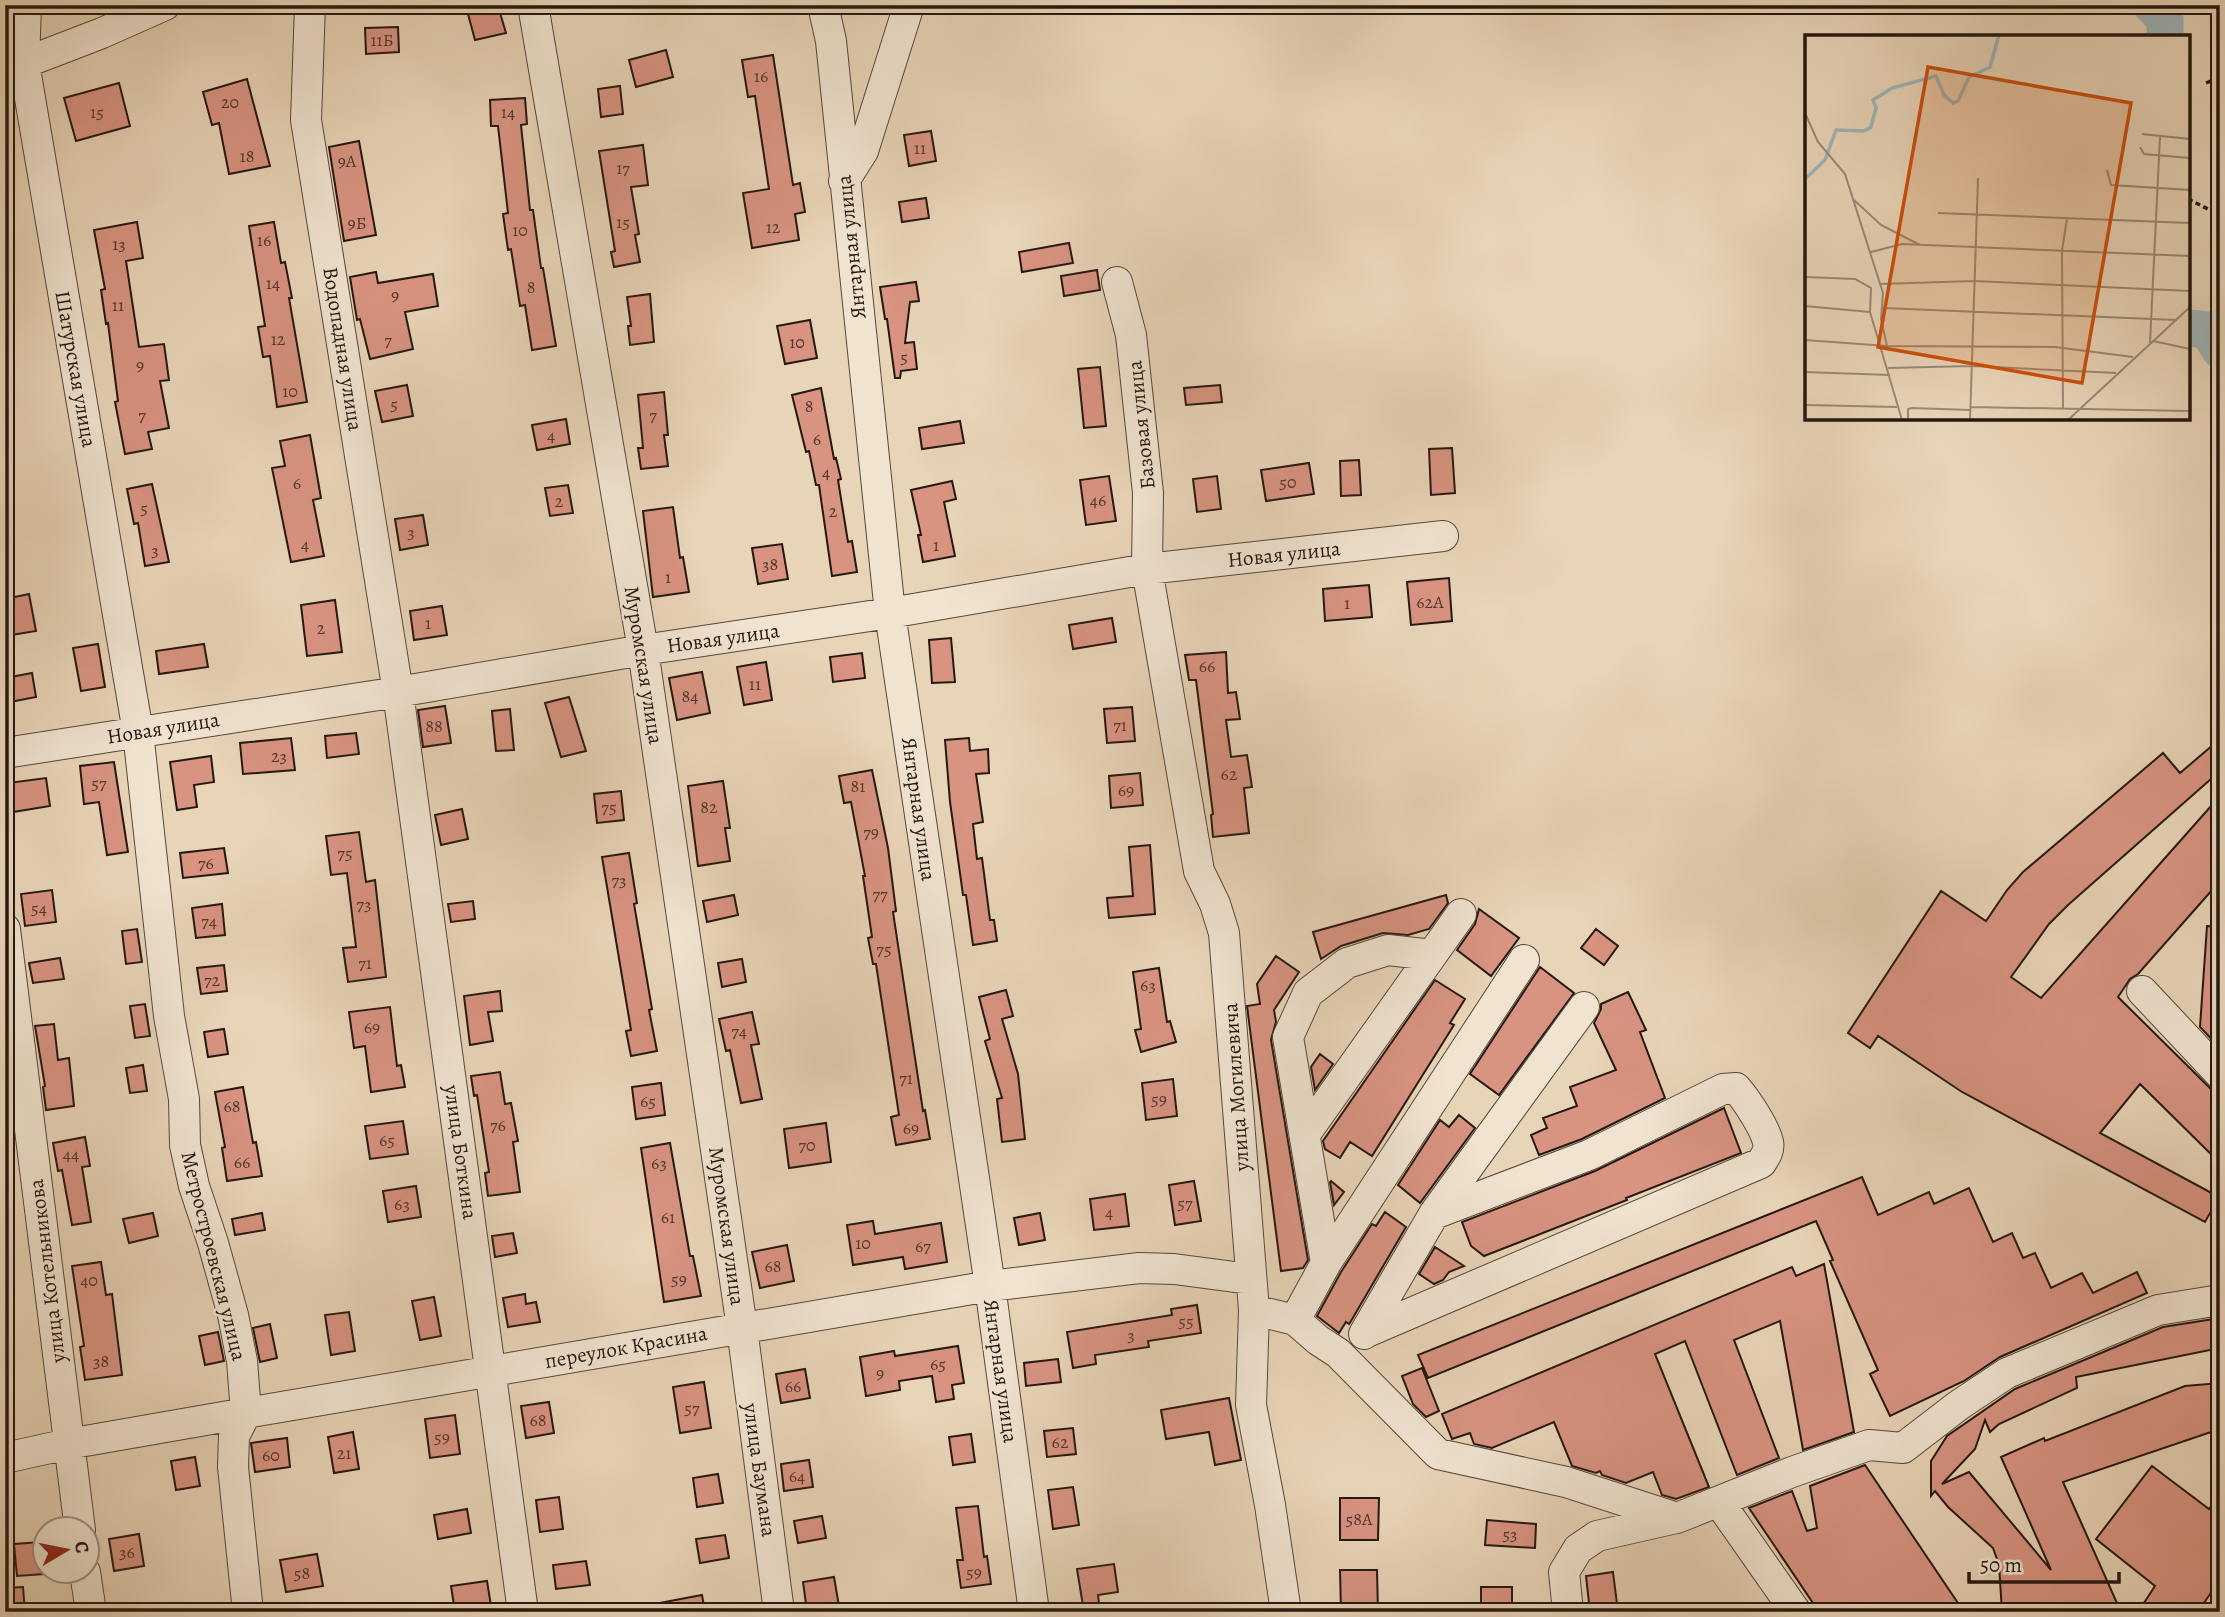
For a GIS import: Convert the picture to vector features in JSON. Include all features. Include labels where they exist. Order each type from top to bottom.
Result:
[{"type":"street","points":[[24,63],[102,33],[164,5]]},
{"type":"street","name":"Водопадная улица","points":[[310,5],[306,120],[398,692]]},
{"type":"street","name":"Муромская улица","points":[[533,5],[643,650],[742,1328]]},
{"type":"street","name":"Янтарная улица","points":[[823,5],[831,41],[890,613],[990,1286],[1034,1612]]},
{"type":"street","points":[[844,181],[863,151],[909,5]]},
{"type":"street","name":"Шатурская улица","points":[[21,11],[24,63],[138,732]]},
{"type":"street","name":"Базовая улица","points":[[1117,282],[1131,335],[1149,493],[1147,569]]},
{"type":"street","name":"Новая улица","points":[[5,753],[890,613],[1147,569],[1443,536]]},
{"type":"street","name":"улица Могилевича","points":[[1147,569],[1199,871],[1215,904],[1224,933],[1254,1310],[1251,1405],[1286,1612]]},
{"type":"street","name":"улица Боткина","points":[[398,692],[523,1612]]},
{"type":"street","name":"Метростроевская улица","points":[[138,732],[169,1016],[184,1099],[185,1145],[194,1186],[233,1315],[242,1361],[246,1413],[234,1436],[233,1467],[248,1612]]},
{"type":"street","points":[[1305,1134],[1461,915]]},
{"type":"street","name":"улица Котельникова","points":[[5,929],[78,1516]]},
{"type":"street","points":[[1326,1263],[1288,1037],[1308,993],[1347,963],[1388,950],[1432,955]]},
{"type":"street","points":[[1295,1320],[1326,1263],[1524,960]]},
{"type":"street","points":[[2141,991],[2220,1074]]},
{"type":"street","points":[[1367,1332],[1434,1214],[1584,1007]]},
{"type":"street","points":[[1338,1353],[1367,1332],[1761,1163],[1767,1155],[1769,1143],[1746,1099],[1736,1088],[1723,1089],[1589,1155],[1434,1214]]},
{"type":"street","name":"переулок Красина","points":[[5,1458],[68,1444],[491,1370],[990,1286],[1139,1268],[1174,1269],[1250,1279]]},
{"type":"street","points":[[1568,1612],[1564,1572],[1578,1549],[1597,1536],[1678,1518],[1792,1472],[1870,1445],[1903,1448],[1959,1405],[2007,1373],[2158,1310],[2220,1300]]},
{"type":"street","points":[[1254,1310],[1295,1320],[1338,1353],[1438,1454],[1566,1482],[1678,1518]]},
{"type":"street","name":"улица Баумана","points":[[742,1328],[779,1612]]},
{"type":"street","points":[[1719,1502],[1796,1612]]},
{"type":"street","points":[[88,1586],[91,1612]]},
{"type":"path","points":[[2206,83],[2220,78]]},
{"type":"path","points":[[2190,200],[2220,215]]},
{"type":"building","points":[[498,6],[506,33],[475,40],[468,14]]},
{"type":"building","points":[[398,27],[399,52],[366,54],[365,28]]},
{"type":"building","points":[[666,50],[673,77],[636,87],[629,60]]},
{"type":"building","points":[[773,55],[793,185],[800,183],[805,212],[795,214],[799,240],[752,248],[743,193],[769,189],[755,96],[748,97],[742,60]]},
{"type":"building","points":[[247,79],[270,166],[229,174],[219,123],[212,125],[203,92]]},
{"type":"building","points":[[119,83],[130,126],[76,141],[64,98]]},
{"type":"building","points":[[620,86],[623,114],[601,117],[598,89]]},
{"type":"building","points":[[525,98],[527,124],[521,125],[530,210],[533,210],[556,346],[532,350],[525,305],[520,306],[511,249],[508,250],[503,214],[508,213],[498,126],[491,126],[490,100]]},
{"type":"building","points":[[931,131],[936,161],[909,166],[904,135]]},
{"type":"building","points":[[359,141],[376,235],[344,241],[329,147]]},
{"type":"building","points":[[643,145],[648,185],[631,187],[639,234],[635,235],[640,262],[614,267],[611,252],[615,251],[599,151]]},
{"type":"building","points":[[926,198],[929,218],[902,222],[899,202]]},
{"type":"building","points":[[137,222],[143,258],[126,261],[139,347],[164,344],[169,380],[160,381],[169,428],[148,432],[152,449],[125,454],[115,402],[118,401],[101,290],[105,289],[94,230]]},
{"type":"building","points":[[274,222],[281,263],[285,262],[292,298],[289,298],[307,402],[277,407],[270,356],[263,357],[258,327],[265,326],[249,226]]},
{"type":"building","points":[[1069,243],[1073,263],[1022,272],[1019,252]]},
{"type":"building","points":[[1097,270],[1100,290],[1064,296],[1061,276]]},
{"type":"building","points":[[376,272],[378,283],[433,274],[438,306],[405,312],[413,349],[370,359],[360,319],[357,320],[350,277]]},
{"type":"building","points":[[916,282],[919,301],[910,302],[905,343],[914,342],[917,369],[901,371],[900,378],[895,378],[880,287]]},
{"type":"building","points":[[650,294],[654,342],[630,345],[628,326],[631,326],[627,297]]},
{"type":"building","points":[[810,320],[817,358],[785,364],[777,326]]},
{"type":"building","points":[[1100,367],[1106,426],[1084,428],[1078,369]]},
{"type":"building","points":[[407,385],[413,416],[382,422],[375,391]]},
{"type":"building","points":[[1220,385],[1222,402],[1186,405],[1184,388]]},
{"type":"building","points":[[821,388],[834,459],[836,458],[841,479],[838,480],[848,542],[852,541],[857,572],[832,576],[819,485],[816,485],[809,451],[806,452],[792,395]]},
{"type":"building","points":[[664,392],[668,435],[664,435],[668,466],[641,469],[638,448],[643,448],[638,395]]},
{"type":"building","points":[[566,419],[570,444],[537,450],[532,425]]},
{"type":"building","points":[[960,421],[964,443],[922,449],[919,428]]},
{"type":"building","points":[[310,435],[321,498],[313,500],[324,556],[291,562],[272,468],[285,466],[280,441]]},
{"type":"building","points":[[1452,448],[1455,493],[1431,495],[1429,449]]},
{"type":"building","points":[[1359,460],[1361,495],[1341,496],[1340,461]]},
{"type":"building","points":[[1309,463],[1314,494],[1266,501],[1261,470]]},
{"type":"building","points":[[1109,476],[1116,521],[1086,525],[1080,480]]},
{"type":"building","points":[[1217,476],[1221,509],[1197,512],[1193,479]]},
{"type":"building","points":[[952,481],[956,499],[944,502],[955,556],[923,562],[918,535],[921,535],[911,490]]},
{"type":"building","points":[[152,484],[169,562],[145,566],[138,523],[134,524],[127,489]]},
{"type":"building","points":[[568,485],[573,513],[550,516],[545,488]]},
{"type":"building","points":[[673,507],[680,558],[683,557],[689,592],[653,597],[643,511]]},
{"type":"building","points":[[423,515],[428,545],[400,550],[395,519]]},
{"type":"building","points":[[782,544],[788,579],[758,584],[752,548]]},
{"type":"building","points":[[1449,578],[1452,621],[1411,625],[1407,582]]},
{"type":"building","points":[[1369,585],[1372,617],[1325,621],[1323,589]]},
{"type":"building","points":[[29,594],[36,631],[5,636],[5,599]]},
{"type":"building","points":[[335,600],[342,652],[307,656],[301,605]]},
{"type":"building","points":[[442,606],[447,635],[414,640],[410,611]]},
{"type":"building","points":[[1112,618],[1116,642],[1073,649],[1069,625]]},
{"type":"building","points":[[951,638],[955,682],[932,683],[929,640]]},
{"type":"building","points":[[98,644],[105,687],[81,691],[73,648]]},
{"type":"building","points":[[204,644],[208,667],[159,674],[156,651]]},
{"type":"building","points":[[1226,652],[1228,693],[1236,692],[1240,719],[1226,720],[1231,757],[1247,755],[1252,787],[1244,788],[1249,833],[1213,837],[1213,814],[1196,680],[1189,680],[1185,655]]},
{"type":"building","points":[[862,653],[865,678],[833,682],[830,657]]},
{"type":"building","points":[[766,662],[772,700],[744,705],[737,667]]},
{"type":"building","points":[[702,672],[710,713],[677,720],[669,678]]},
{"type":"building","points":[[32,673],[36,697],[5,703],[5,678]]},
{"type":"building","points":[[569,697],[586,751],[561,757],[545,703]]},
{"type":"building","points":[[445,706],[451,743],[423,747],[418,710]]},
{"type":"building","points":[[1132,707],[1135,741],[1107,743],[1104,709]]},
{"type":"building","points":[[510,709],[514,750],[496,751],[492,711]]},
{"type":"building","points":[[356,733],[359,754],[327,758],[325,736]]},
{"type":"building","points":[[291,738],[295,770],[243,774],[240,743]]},
{"type":"building","points":[[969,738],[970,751],[988,749],[989,773],[976,774],[983,822],[973,824],[977,859],[982,858],[990,920],[994,920],[997,941],[973,945],[950,802],[945,740]]},
{"type":"building","points":[[2220,739],[2220,771],[2068,905],[2049,924],[2011,977],[2041,998],[2220,796],[2220,881],[2138,974],[2130,979],[2118,997],[2220,1098],[2220,1163],[2140,1084],[2100,1133],[2219,1197],[2205,1222],[1962,1092],[1878,1036],[1870,1048],[1848,1033],[1941,891],[1986,921],[2023,872],[2163,753],[2180,773]]},
{"type":"building","points":[[211,756],[214,782],[194,785],[197,807],[177,810],[170,762]]},
{"type":"building","points":[[114,762],[128,852],[107,855],[99,802],[84,804],[80,766]]},
{"type":"building","points":[[872,770],[888,848],[896,911],[893,912],[923,1111],[925,1110],[930,1139],[896,1145],[891,1117],[899,1115],[876,964],[873,964],[868,938],[872,937],[865,876],[851,802],[844,803],[839,776]]},
{"type":"building","points":[[1140,773],[1143,805],[1111,808],[1109,776]]},
{"type":"building","points":[[46,778],[50,806],[13,812],[8,783]]},
{"type":"building","points":[[723,781],[730,828],[725,828],[730,861],[698,866],[688,786]]},
{"type":"building","points":[[621,791],[624,820],[597,823],[594,794]]},
{"type":"building","points":[[462,809],[468,839],[441,845],[435,815]]},
{"type":"building","points":[[359,832],[366,882],[375,880],[386,977],[348,982],[343,948],[356,947],[347,873],[331,875],[326,836]]},
{"type":"building","points":[[1150,845],[1155,914],[1109,918],[1107,898],[1133,896],[1129,847]]},
{"type":"building","points":[[224,848],[228,873],[183,878],[180,853]]},
{"type":"building","points":[[629,853],[637,903],[634,904],[657,1051],[631,1056],[626,1031],[631,1030],[602,857]]},
{"type":"building","points":[[52,890],[56,922],[25,926],[21,894]]},
{"type":"building","points":[[734,895],[738,915],[707,922],[703,901]]},
{"type":"building","points":[[1446,895],[1448,903],[1429,929],[1408,935],[1383,933],[1341,946],[1321,959],[1313,932]]},
{"type":"building","points":[[473,901],[475,919],[451,922],[448,904]]},
{"type":"building","points":[[222,904],[225,935],[196,938],[192,908]]},
{"type":"building","points":[[1479,909],[1519,938],[1491,976],[1457,950],[1475,924]]},
{"type":"building","points":[[2207,926],[2220,927],[2220,1048],[2200,1027]]},
{"type":"building","points":[[137,929],[142,962],[126,964],[122,931]]},
{"type":"building","points":[[1596,929],[1618,946],[1604,965],[1581,948]]},
{"type":"building","points":[[1276,956],[1299,972],[1274,1010],[1276,1022],[1271,1040],[1308,1260],[1303,1268],[1281,1271],[1247,1006],[1260,1004],[1257,984]]},
{"type":"building","points":[[60,958],[64,979],[33,983],[29,963]]},
{"type":"building","points":[[742,959],[746,982],[722,987],[718,963]]},
{"type":"building","points":[[224,965],[227,991],[201,994],[197,968]]},
{"type":"building","points":[[1540,967],[1574,993],[1499,1095],[1470,1074]]},
{"type":"building","points":[[1159,968],[1167,1022],[1170,1021],[1176,1042],[1141,1052],[1135,1030],[1141,1029],[1133,972]]},
{"type":"building","points":[[1435,980],[1465,999],[1450,1023],[1454,1025],[1372,1156],[1350,1142],[1340,1158],[1325,1149],[1323,1141]]},
{"type":"building","points":[[1006,990],[1013,1016],[1002,1019],[1018,1074],[1025,1139],[1002,1142],[997,1099],[1002,1098],[985,1041],[990,1039],[979,997]]},
{"type":"building","points":[[500,991],[502,1011],[488,1012],[493,1041],[470,1045],[464,996]]},
{"type":"building","points":[[1628,992],[1646,1030],[1640,1032],[1665,1098],[1582,1139],[1539,1155],[1531,1135],[1547,1128],[1543,1118],[1577,1106],[1570,1087],[1616,1070],[1594,1023],[1601,1004]]},
{"type":"building","points":[[145,1004],[150,1036],[135,1038],[130,1006]]},
{"type":"building","points":[[390,1007],[397,1066],[401,1065],[405,1087],[371,1092],[365,1046],[354,1048],[349,1012]]},
{"type":"building","points":[[752,1012],[759,1044],[751,1045],[762,1099],[741,1103],[730,1050],[726,1051],[719,1019]]},
{"type":"building","points":[[54,1024],[58,1060],[69,1058],[74,1106],[46,1110],[45,1086],[35,1026]]},
{"type":"building","points":[[224,1029],[228,1054],[208,1057],[204,1032]]},
{"type":"building","points":[[1320,1054],[1333,1064],[1315,1090],[1311,1067]]},
{"type":"building","points":[[143,1065],[147,1091],[130,1093],[126,1068]]},
{"type":"building","points":[[500,1072],[505,1104],[511,1103],[518,1141],[513,1142],[520,1192],[488,1196],[485,1173],[489,1172],[477,1095],[474,1096],[471,1076]]},
{"type":"building","points":[[1173,1079],[1177,1116],[1146,1120],[1142,1083]]},
{"type":"building","points":[[661,1083],[665,1115],[636,1119],[632,1087]]},
{"type":"building","points":[[243,1087],[262,1176],[227,1181],[222,1148],[225,1147],[215,1092]]},
{"type":"building","points":[[1724,1108],[1741,1153],[1484,1256],[1471,1246],[1462,1222],[1595,1171]]},
{"type":"building","points":[[1459,1115],[1475,1128],[1420,1203],[1398,1185],[1440,1120],[1449,1127]]},
{"type":"building","points":[[403,1121],[408,1154],[370,1159],[365,1126]]},
{"type":"building","points":[[826,1123],[831,1162],[789,1168],[784,1129]]},
{"type":"building","points":[[85,1137],[90,1166],[82,1167],[91,1222],[72,1225],[62,1170],[58,1171],[53,1143]]},
{"type":"building","points":[[670,1143],[690,1256],[693,1256],[701,1296],[664,1302],[641,1148]]},
{"type":"building","points":[[1862,1177],[1878,1215],[1929,1192],[1934,1204],[1969,1188],[1993,1242],[2012,1233],[2023,1258],[2035,1253],[2051,1288],[2082,1273],[2093,1293],[2137,1272],[2147,1293],[2000,1357],[1964,1381],[1890,1416],[1870,1374],[1878,1370],[1830,1261],[1833,1260],[1816,1221],[1428,1378],[1418,1355]]},
{"type":"building","points":[[1194,1181],[1201,1221],[1175,1225],[1169,1185]]},
{"type":"building","points":[[1330,1182],[1344,1192],[1334,1205]]},
{"type":"building","points":[[416,1186],[421,1217],[388,1222],[383,1191]]},
{"type":"building","points":[[1125,1194],[1129,1226],[1094,1230],[1090,1199]]},
{"type":"building","points":[[1385,1212],[1406,1227],[1351,1321],[1349,1324],[1346,1322],[1339,1333],[1317,1316],[1372,1224],[1376,1226]]},
{"type":"building","points":[[153,1213],[158,1236],[129,1243],[123,1219]]},
{"type":"building","points":[[262,1213],[265,1230],[235,1235],[232,1219]]},
{"type":"building","points":[[1040,1213],[1045,1240],[1019,1245],[1014,1218]]},
{"type":"building","points":[[873,1221],[875,1234],[941,1223],[947,1262],[905,1269],[903,1257],[853,1265],[847,1225]]},
{"type":"building","points":[[513,1233],[517,1253],[495,1257],[492,1236]]},
{"type":"building","points":[[787,1245],[794,1281],[760,1288],[752,1252]]},
{"type":"building","points":[[1435,1247],[1464,1266],[1449,1272],[1443,1280],[1434,1284],[1419,1274]]},
{"type":"building","points":[[101,1262],[106,1295],[112,1294],[122,1375],[85,1380],[80,1347],[84,1346],[72,1266]]},
{"type":"building","points":[[1824,1264],[1854,1432],[1803,1450],[1780,1321],[1734,1340],[1779,1458],[1737,1475],[1685,1341],[1655,1354],[1709,1487],[1676,1499],[1662,1495],[1653,1472],[1626,1483],[1602,1475],[1600,1471],[1596,1473],[1572,1466],[1554,1422],[1492,1448],[1474,1444],[1470,1433],[1452,1439],[1442,1414],[1792,1267],[1796,1276]]},
{"type":"building","points":[[525,1294],[526,1304],[536,1302],[540,1322],[508,1327],[503,1298]]},
{"type":"building","points":[[434,1297],[441,1336],[420,1340],[412,1301]]},
{"type":"building","points":[[1197,1305],[1201,1333],[1148,1341],[1149,1347],[1095,1355],[1096,1364],[1073,1368],[1067,1332],[1172,1315],[1171,1309]]},
{"type":"building","points":[[349,1312],[355,1351],[331,1355],[325,1315]]},
{"type":"building","points":[[2220,1318],[2220,1348],[2076,1377],[2077,1388],[1999,1424],[1990,1432],[1985,1420],[1975,1449],[1942,1484],[1969,1472],[2051,1570],[2001,1457],[2044,1438],[2045,1441],[2185,1386],[2220,1383],[2220,1429],[2063,1482],[2121,1612],[2002,1612],[1999,1565],[1993,1548],[1948,1507],[1935,1491],[1931,1496],[1931,1461],[1947,1436],[2015,1389],[2163,1327]]},
{"type":"building","points":[[270,1324],[277,1358],[260,1362],[253,1328]]},
{"type":"building","points":[[218,1332],[224,1361],[205,1365],[199,1336]]},
{"type":"building","points":[[958,1346],[964,1383],[952,1385],[954,1399],[936,1402],[932,1376],[899,1381],[900,1390],[866,1396],[860,1357],[894,1351],[895,1356]]},
{"type":"building","points":[[1058,1359],[1061,1382],[1026,1386],[1024,1363]]},
{"type":"building","points":[[1422,1368],[1439,1411],[1426,1417],[1413,1404],[1402,1376]]},
{"type":"building","points":[[805,1369],[810,1398],[781,1403],[776,1374]]},
{"type":"building","points":[[704,1382],[711,1428],[680,1433],[673,1387]]},
{"type":"building","points":[[1229,1398],[1241,1460],[1215,1465],[1209,1432],[1166,1439],[1161,1410]]},
{"type":"building","points":[[549,1402],[554,1433],[526,1438],[521,1406]]},
{"type":"building","points":[[455,1415],[460,1454],[430,1458],[425,1419]]},
{"type":"building","points":[[1073,1428],[1076,1454],[1047,1457],[1044,1431]]},
{"type":"building","points":[[353,1432],[359,1469],[334,1473],[328,1437]]},
{"type":"building","points":[[971,1434],[975,1462],[953,1465],[949,1437]]},
{"type":"building","points":[[287,1438],[290,1467],[255,1472],[251,1443]]},
{"type":"building","points":[[195,1457],[200,1486],[176,1490],[171,1461]]},
{"type":"building","points":[[809,1460],[813,1487],[784,1491],[781,1464]]},
{"type":"building","points":[[1865,1465],[1964,1612],[1819,1612],[1749,1508],[1792,1491],[1807,1531],[1817,1528],[1810,1486]]},
{"type":"building","points":[[2152,1466],[2209,1509],[2220,1494],[2220,1579],[2198,1612],[2138,1612],[2155,1586],[2096,1539]]},
{"type":"building","points":[[718,1474],[723,1503],[697,1507],[693,1478]]},
{"type":"building","points":[[1073,1487],[1079,1525],[1053,1529],[1048,1490]]},
{"type":"building","points":[[559,1497],[563,1529],[540,1532],[536,1500]]},
{"type":"building","points":[[1340,1498],[1379,1498],[1378,1540],[1340,1540]]},
{"type":"building","points":[[978,1506],[984,1557],[987,1556],[991,1584],[961,1588],[957,1560],[963,1560],[956,1508]]},
{"type":"building","points":[[467,1509],[471,1533],[438,1539],[434,1515]]},
{"type":"building","points":[[822,1516],[826,1538],[798,1543],[794,1521]]},
{"type":"building","points":[[1487,1520],[1536,1524],[1535,1548],[1485,1545]]},
{"type":"building","points":[[139,1534],[144,1566],[114,1571],[109,1539]]},
{"type":"building","points":[[725,1535],[729,1558],[700,1563],[696,1539]]},
{"type":"building","points":[[32,1543],[32,1575],[17,1576],[14,1544]]},
{"type":"building","points":[[317,1554],[323,1586],[286,1592],[280,1560]]},
{"type":"building","points":[[586,1561],[590,1585],[556,1589],[553,1565]]},
{"type":"building","points":[[1114,1564],[1118,1592],[1098,1595],[1100,1612],[1084,1612],[1077,1569]]},
{"type":"building","points":[[1340,1570],[1377,1570],[1378,1612],[1341,1612]]},
{"type":"building","points":[[1613,1572],[1618,1612],[1590,1612],[1586,1576]]},
{"type":"building","points":[[834,1577],[839,1606],[807,1611],[803,1582]]},
{"type":"building","points":[[487,1581],[492,1612],[455,1612],[451,1586]]},
{"type":"building","points":[[23,1587],[25,1612],[5,1612],[5,1588]]},
{"type":"building","points":[[1481,1587],[1512,1587],[1512,1612],[1481,1612]]},
{"type":"building","points":[[702,1595],[705,1612],[655,1612],[654,1604]]},
{"type":"waterway","points":[[2151,5],[2165,19],[2165,35]]},
{"type":"waterway","points":[[2190,328],[2207,330],[2220,350]]}]
